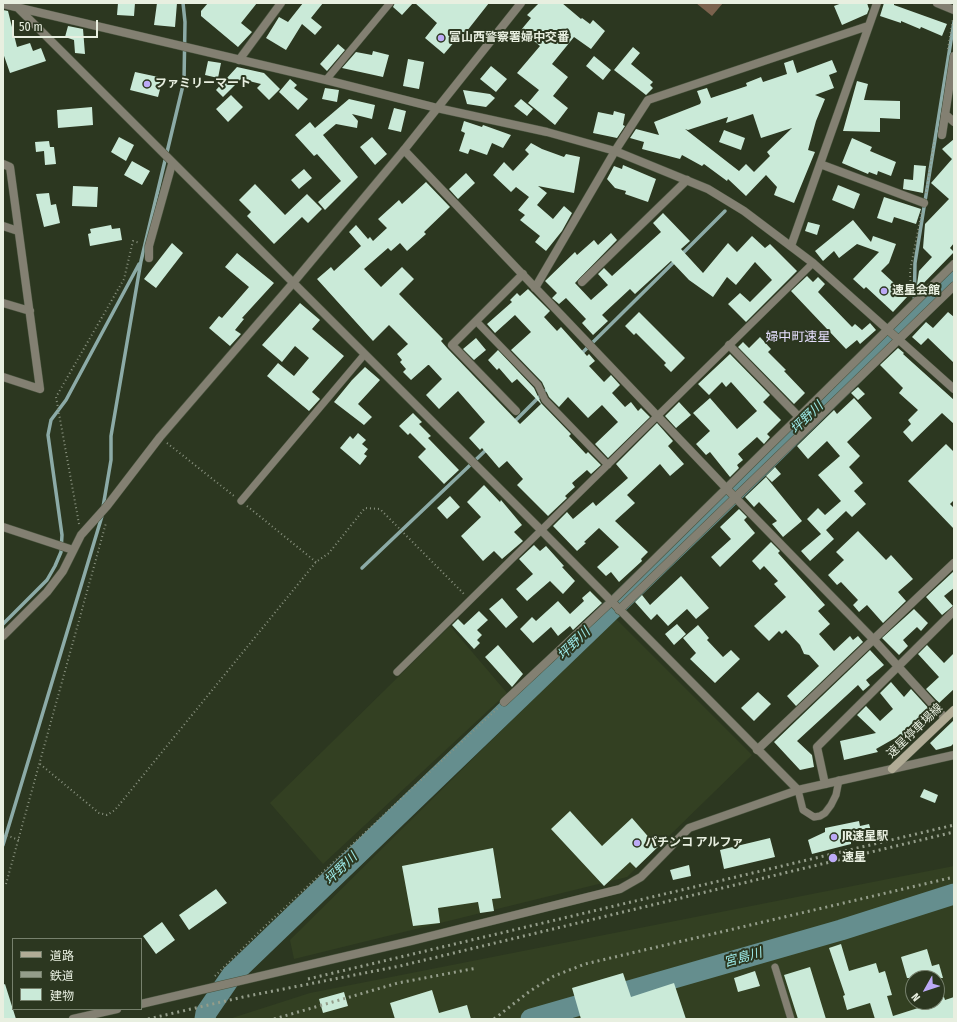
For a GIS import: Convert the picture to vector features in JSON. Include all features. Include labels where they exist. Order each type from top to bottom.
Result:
[{"type":"main road","name":"速星停車場線","points":[[892,769],[954,710]]},
{"type":"street","points":[[239,60],[281,3]]},
{"type":"street","points":[[3,636],[47,592],[63,571],[80,535],[107,506],[160,437],[293,283],[404,150],[521,3]]},
{"type":"street","points":[[791,246],[877,3]]},
{"type":"street","points":[[937,3],[954,10]]},
{"type":"street","points":[[3,4],[326,80],[437,108],[547,132],[615,151],[687,180],[708,189],[744,210],[813,263],[954,389]]},
{"type":"street","points":[[18,8],[541,530],[798,790]]},
{"type":"street","points":[[536,288],[615,151],[648,100],[868,26]]},
{"type":"street","points":[[942,135],[954,56]]},
{"type":"street","points":[[945,114],[954,122]]},
{"type":"street","points":[[404,150],[736,499],[898,665],[945,718]]},
{"type":"street","points":[[149,258],[149,246],[171,162]]},
{"type":"street","points":[[3,164],[10,167],[40,389],[3,377]]},
{"type":"street","points":[[820,164],[924,203]]},
{"type":"street","points":[[582,282],[687,180]]},
{"type":"street","points":[[3,226],[18,231]]},
{"type":"street","points":[[504,702],[611,602],[954,264]]},
{"type":"street","points":[[516,411],[452,345],[523,274]]},
{"type":"street","points":[[620,610],[954,286]]},
{"type":"street","points":[[3,303],[30,311]]},
{"type":"street","points":[[729,345],[799,417]]},
{"type":"street","points":[[3,527],[73,550]]},
{"type":"street","points":[[757,750],[954,563]]},
{"type":"street","points":[[825,784],[817,747],[954,611]]},
{"type":"street","points":[[142,1004],[411,941],[620,889],[641,877],[689,828],[798,790],[954,755]]},
{"type":"street","points":[[73,1019],[113,1010]]},
{"type":"lane","points":[[326,80],[390,3]]},
{"type":"lane","points":[[397,672],[813,263]]},
{"type":"lane","points":[[476,321],[538,385],[545,400],[608,465]]},
{"type":"lane","points":[[241,501],[364,355]]},
{"type":"lane","points":[[798,790],[803,810],[814,817],[820,816],[825,813],[834,800],[839,780]]},
{"type":"lane","points":[[775,967],[791,1019]]},
{"type":"path","points":[[911,307],[910,271],[924,203]]},
{"type":"path","points":[[80,535],[56,397],[124,280],[133,241],[149,246]]},
{"type":"path","points":[[6,884],[105,528],[107,506]]},
{"type":"path","points":[[40,764],[99,813],[107,815],[115,810],[316,562],[329,553],[365,508],[380,509],[470,601]]},
{"type":"path","points":[[201,990],[262,929],[504,702]]},
{"type":"path","points":[[3,834],[19,840]]},
{"type":"shaded area","points":[[696,3],[723,3],[712,16]]},
{"type":"shaded area","points":[[615,618],[752,755],[627,877],[294,959],[290,940]]},
{"type":"shaded area","points":[[450,626],[507,693],[323,864],[270,803]]},
{"type":"shaded area","points":[[954,866],[954,1019],[229,1019],[310,993]]},
{"type":"building","points":[[118,3],[135,3],[134,16],[117,15]]},
{"type":"building","points":[[157,3],[177,3],[175,27],[154,25]]},
{"type":"building","points":[[208,3],[257,3],[241,23],[252,32],[238,47],[201,16],[201,11]]},
{"type":"building","points":[[303,3],[323,3],[311,18],[322,27],[315,35],[302,24],[286,50],[266,38],[279,17],[288,22]]},
{"type":"building","points":[[395,3],[413,3],[402,15],[393,7]]},
{"type":"building","points":[[415,3],[489,3],[463,36],[461,34],[444,54],[425,38],[437,23]]},
{"type":"building","points":[[539,3],[562,3],[581,19],[582,18],[590,24],[593,20],[605,31],[591,49],[574,37],[552,64],[568,77],[553,96],[568,108],[555,125],[528,103],[539,90],[517,73],[540,46],[521,30],[531,18],[527,15]]},
{"type":"building","points":[[842,3],[867,3],[869,9],[867,14],[842,25],[834,6]]},
{"type":"building","points":[[884,3],[894,3],[894,5],[947,24],[942,36],[921,27],[920,29],[901,21],[901,23],[880,16]]},
{"type":"building","points":[[3,10],[8,11],[17,47],[30,43],[33,51],[41,48],[46,61],[10,73],[3,53]]},
{"type":"building","points":[[68,26],[83,29],[85,54],[75,53],[74,40],[65,37]]},
{"type":"building","points":[[338,44],[345,50],[327,71],[320,64]]},
{"type":"building","points":[[633,47],[640,53],[631,64],[653,82],[650,85],[653,88],[646,95],[614,70]]},
{"type":"building","points":[[373,51],[389,55],[383,77],[342,68],[356,52],[372,55]]},
{"type":"building","points":[[594,56],[611,70],[603,80],[586,66]]},
{"type":"building","points":[[408,59],[424,62],[419,89],[403,86]]},
{"type":"building","points":[[793,60],[797,73],[832,60],[837,72],[829,75],[834,88],[815,95],[825,99],[816,121],[808,150],[815,152],[794,203],[774,195],[777,187],[766,175],[746,196],[728,179],[727,181],[704,164],[702,166],[682,155],[680,159],[642,149],[644,142],[630,138],[636,129],[659,135],[654,122],[700,104],[701,102],[697,91],[707,88],[711,98],[747,86],[746,83],[761,77],[763,82],[787,74],[784,63]],"holes":[[[753,114],[761,138],[792,128],[767,152],[770,156],[754,172],[746,164],[739,171],[685,129],[688,130],[728,117],[726,123]]]},
{"type":"building","points":[[208,61],[221,63],[218,78],[205,75]]},
{"type":"building","points":[[491,66],[507,79],[496,92],[480,79]]},
{"type":"building","points":[[237,67],[264,73],[280,89],[269,100],[257,88],[261,84],[241,79],[223,97],[216,90]]},
{"type":"building","name":"ファミリーマート","points":[[135,72],[163,78],[158,97],[130,90]]},
{"type":"building","points":[[290,79],[297,85],[294,88],[308,99],[298,110],[279,92]]},
{"type":"building","points":[[857,81],[868,84],[864,100],[900,101],[900,119],[880,118],[880,132],[843,131]]},
{"type":"building","points":[[325,88],[339,90],[337,102],[322,99]]},
{"type":"building","points":[[463,90],[490,94],[495,98],[486,107],[467,104]]},
{"type":"building","points":[[231,95],[243,107],[228,122],[216,109]]},
{"type":"building","points":[[349,99],[375,105],[372,119],[352,114],[358,121],[357,128],[336,124],[323,135],[358,177],[325,210],[318,202],[341,181],[317,154],[314,156],[295,135],[310,122],[315,128]]},
{"type":"building","points":[[521,99],[533,109],[527,116],[514,106]]},
{"type":"building","points":[[92,107],[93,125],[58,128],[57,110]]},
{"type":"building","points":[[394,108],[406,111],[401,132],[388,129]]},
{"type":"building","points":[[614,111],[625,114],[623,125],[625,126],[617,138],[593,133],[598,112],[613,115]]},
{"type":"building","points":[[464,121],[482,127],[483,125],[511,135],[503,148],[492,143],[487,155],[470,149],[468,154],[459,151],[465,133],[461,131]]},
{"type":"building","points":[[724,130],[745,138],[741,150],[719,142]]},
{"type":"building","points":[[119,137],[134,145],[126,161],[111,152]]},
{"type":"building","points":[[372,137],[387,154],[375,165],[360,147]]},
{"type":"building","points":[[852,138],[872,147],[870,151],[896,162],[891,176],[878,171],[877,175],[869,172],[868,174],[842,163]]},
{"type":"building","points":[[954,139],[954,243],[950,248],[954,252],[916,291],[919,271],[932,257],[923,248],[925,224],[949,199],[931,183],[952,159],[942,149]]},
{"type":"building","points":[[49,141],[50,147],[54,147],[56,164],[45,165],[44,151],[36,152],[35,142]]},
{"type":"building","points":[[531,143],[542,149],[564,157],[566,154],[580,157],[574,193],[538,186],[547,193],[537,205],[553,219],[564,206],[572,213],[562,231],[546,251],[535,242],[540,236],[520,220],[525,215],[518,210],[529,197],[516,187],[511,192],[493,175],[504,162],[513,171],[529,154],[525,150]]},
{"type":"building","points":[[132,161],[150,171],[142,185],[124,175]]},
{"type":"building","points":[[623,165],[656,179],[648,202],[625,194],[626,191],[615,188],[607,179],[614,166],[622,169]]},
{"type":"building","points":[[914,165],[926,166],[923,193],[903,189],[904,179],[913,180]]},
{"type":"building","points":[[304,169],[312,178],[299,189],[291,180]]},
{"type":"building","points":[[466,173],[475,183],[458,199],[449,189]]},
{"type":"building","points":[[426,182],[450,207],[424,232],[426,234],[407,251],[400,243],[391,251],[388,248],[364,269],[381,287],[402,267],[414,279],[399,294],[443,339],[441,341],[448,349],[520,424],[541,404],[517,379],[512,383],[499,368],[497,370],[488,360],[498,350],[534,388],[541,403],[571,434],[569,436],[586,454],[588,452],[601,465],[591,474],[587,470],[572,483],[575,487],[565,496],[567,498],[548,516],[517,485],[523,479],[507,461],[499,468],[482,448],[480,450],[469,438],[485,422],[458,391],[439,409],[426,395],[442,379],[429,365],[411,380],[403,372],[406,369],[400,362],[402,360],[397,354],[408,344],[389,325],[373,341],[317,279],[331,267],[334,271],[361,246],[349,232],[356,225],[368,239],[370,237],[373,241],[387,228],[378,219],[399,200],[402,204]]},
{"type":"building","points":[[255,184],[285,215],[307,194],[322,209],[308,223],[302,217],[274,244],[247,216],[251,212],[239,200]]},
{"type":"building","points":[[838,185],[860,194],[854,209],[832,200]]},
{"type":"building","points":[[73,186],[98,187],[97,207],[72,206]]},
{"type":"building","points":[[49,193],[51,205],[56,204],[60,223],[44,227],[36,194]]},
{"type":"building","points":[[884,197],[921,209],[916,224],[894,217],[892,223],[877,218]]},
{"type":"building","points":[[663,213],[690,241],[681,249],[703,273],[728,243],[737,252],[752,236],[765,248],[770,244],[797,271],[746,322],[728,304],[740,293],[750,302],[772,280],[755,262],[736,285],[727,277],[713,297],[689,280],[671,261],[635,294],[630,289],[602,315],[608,321],[593,335],[582,323],[586,319],[566,298],[559,304],[552,298],[557,293],[545,281],[575,252],[577,255],[594,240],[598,245],[611,233],[617,240],[575,283],[591,300],[608,285],[598,274],[604,268],[612,276],[661,232],[653,223]]},
{"type":"building","points":[[853,220],[871,242],[873,236],[896,244],[889,263],[881,271],[908,296],[893,312],[866,287],[864,289],[853,279],[879,252],[857,244],[839,258],[834,251],[823,261],[815,251]]},
{"type":"building","points":[[808,222],[820,225],[817,235],[805,231]]},
{"type":"building","points":[[111,225],[112,229],[120,228],[122,240],[90,246],[88,234],[91,233],[90,229]]},
{"type":"building","points":[[172,243],[183,253],[156,288],[144,279]]},
{"type":"building","points":[[237,253],[274,283],[242,318],[244,319],[235,330],[241,334],[230,346],[209,328],[219,316],[222,318],[249,287],[225,267]]},
{"type":"building","points":[[807,276],[813,282],[818,277],[825,284],[818,292],[852,327],[855,324],[862,330],[870,323],[876,330],[860,344],[857,340],[846,349],[791,291]]},
{"type":"building","points":[[528,289],[550,311],[544,317],[557,331],[561,327],[587,356],[589,354],[595,361],[589,366],[604,382],[611,375],[620,385],[612,393],[625,407],[631,402],[638,411],[641,408],[650,417],[608,458],[595,444],[618,422],[602,405],[588,418],[568,397],[559,407],[549,397],[542,382],[511,350],[531,332],[515,315],[495,333],[487,324],[512,302],[510,300],[517,293],[520,296]]},
{"type":"building","points":[[300,303],[320,320],[312,329],[344,356],[312,392],[320,399],[309,411],[267,376],[278,363],[294,376],[309,358],[295,346],[282,362],[262,345]]},
{"type":"building","points":[[639,312],[685,358],[671,372],[664,365],[666,363],[636,333],[634,335],[625,326]]},
{"type":"building","points":[[948,312],[954,317],[954,363],[928,338],[921,345],[912,337],[926,322],[933,328]]},
{"type":"building","points":[[760,337],[771,349],[768,352],[786,370],[784,371],[805,393],[794,404],[738,347],[743,342],[749,348]]},
{"type":"building","points":[[476,338],[486,350],[474,360],[463,349]]},
{"type":"building","points":[[898,348],[954,400],[954,424],[942,413],[912,442],[903,432],[911,424],[908,420],[918,410],[899,393],[903,388],[880,365]]},
{"type":"building","points":[[730,354],[770,395],[763,402],[781,420],[767,434],[770,437],[764,444],[757,437],[738,454],[743,460],[737,465],[739,468],[730,477],[710,452],[706,455],[696,444],[710,431],[693,413],[710,398],[737,429],[757,411],[731,382],[726,387],[722,382],[709,395],[698,384]]},
{"type":"building","points":[[365,367],[380,380],[358,404],[372,417],[364,425],[334,402]]},
{"type":"building","points":[[858,387],[865,394],[858,400],[851,393]]},
{"type":"building","points":[[854,398],[872,418],[847,442],[860,456],[849,467],[863,483],[854,491],[866,504],[852,517],[846,511],[826,530],[834,539],[810,561],[801,551],[821,534],[807,519],[818,508],[825,515],[841,501],[818,475],[840,456],[827,441],[808,459],[797,446],[834,410],[837,414]]},
{"type":"building","points":[[679,402],[691,415],[676,428],[665,416]]},
{"type":"building","points":[[413,413],[422,422],[419,424],[431,436],[428,438],[459,470],[444,484],[418,457],[426,449],[410,433],[408,435],[399,426]]},
{"type":"building","points":[[657,423],[673,441],[668,446],[684,464],[670,476],[660,464],[627,495],[635,503],[615,521],[648,552],[641,559],[642,561],[619,582],[611,572],[606,576],[597,567],[619,547],[599,528],[577,551],[553,526],[567,512],[573,519],[593,502],[596,506],[628,478],[616,464]]},
{"type":"building","points":[[358,433],[366,440],[362,444],[368,449],[364,454],[367,456],[360,465],[340,448],[350,436],[353,439]]},
{"type":"building","points":[[946,444],[954,452],[954,500],[950,504],[954,508],[954,529],[908,481]]},
{"type":"building","points":[[775,467],[781,474],[772,482],[766,476]]},
{"type":"building","points":[[766,477],[802,521],[783,537],[772,524],[777,521],[759,502],[754,507],[745,497]]},
{"type":"building","points":[[484,485],[500,502],[501,500],[522,525],[514,532],[523,541],[502,559],[494,551],[483,561],[461,536],[481,517],[467,502]]},
{"type":"building","points":[[450,496],[460,507],[447,519],[437,508]]},
{"type":"building","points":[[739,509],[747,517],[744,520],[755,533],[720,567],[711,557],[731,539],[720,527]]},
{"type":"building","points":[[858,531],[886,560],[891,555],[913,579],[898,592],[906,601],[883,623],[867,605],[859,612],[853,605],[858,600],[841,582],[837,585],[828,575],[844,560],[836,552]]},
{"type":"building","points":[[771,542],[780,551],[778,553],[825,605],[818,611],[830,624],[819,634],[834,651],[850,636],[853,640],[858,636],[863,642],[796,706],[787,696],[819,666],[809,655],[804,654],[800,645],[786,630],[782,634],[779,631],[769,641],[754,626],[786,597],[774,584],[778,581],[764,566],[760,570],[752,561]]},
{"type":"building","points":[[534,545],[540,551],[546,546],[575,581],[563,594],[550,581],[527,601],[516,589],[533,574],[519,559]]},
{"type":"building","points":[[954,571],[954,588],[944,596],[953,606],[942,615],[926,597]]},
{"type":"building","points":[[681,576],[709,608],[696,619],[687,609],[668,626],[657,614],[651,620],[635,602],[642,595],[650,605]]},
{"type":"building","points":[[590,591],[602,603],[573,630],[570,626],[558,636],[551,627],[533,643],[520,629],[532,617],[536,621],[558,601],[570,614],[584,601],[582,598]]},
{"type":"building","points":[[502,598],[518,617],[506,628],[489,609]]},
{"type":"building","points":[[914,609],[928,623],[921,631],[917,627],[903,640],[908,646],[899,655],[882,638]]},
{"type":"building","points":[[479,611],[488,620],[477,630],[482,635],[477,640],[480,643],[474,649],[452,625],[458,619],[464,625]]},
{"type":"building","points":[[677,624],[686,634],[674,645],[665,634]]},
{"type":"building","points":[[698,625],[709,638],[707,640],[723,657],[731,650],[740,659],[715,683],[690,659],[696,653],[683,638]]},
{"type":"building","points":[[498,645],[523,674],[512,687],[485,657]]},
{"type":"building","points":[[927,645],[944,663],[954,653],[954,689],[939,703],[926,689],[939,677],[918,654]]},
{"type":"building","points":[[870,650],[884,665],[866,680],[870,685],[863,691],[858,685],[797,741],[812,755],[814,767],[800,770],[774,742]]},
{"type":"building","points":[[891,682],[904,697],[911,689],[932,712],[899,739],[897,737],[876,749],[878,752],[844,760],[840,741],[876,733],[857,715],[866,706],[880,721],[893,709],[880,693]]},
{"type":"building","points":[[758,692],[771,704],[754,721],[741,708]]},
{"type":"building","points":[[954,720],[954,743],[951,746],[936,750],[930,743]]},
{"type":"building","points":[[924,789],[938,795],[935,803],[920,797]]},
{"type":"building","points":[[570,811],[602,846],[632,818],[652,841],[655,837],[661,844],[636,868],[630,862],[604,886],[551,829]]},
{"type":"building","name":"JR速星駅","points":[[859,821],[860,826],[869,824],[872,834],[855,839],[851,841],[851,844],[812,854],[808,840],[825,832],[825,828]]},
{"type":"building","points":[[770,838],[775,857],[724,869],[720,850]]},
{"type":"building","points":[[493,848],[501,898],[492,899],[494,911],[480,913],[478,902],[438,908],[440,923],[413,926],[402,866]]},
{"type":"building","points":[[689,865],[691,876],[673,880],[670,870]]},
{"type":"building","points":[[216,889],[227,903],[189,930],[179,915]]},
{"type":"building","points":[[162,922],[175,940],[156,954],[143,936]]},
{"type":"building","points":[[841,944],[849,971],[876,963],[879,973],[885,971],[892,995],[887,996],[893,1016],[912,1010],[945,1010],[945,1000],[954,997],[954,1019],[875,1019],[870,1003],[847,1010],[843,996],[845,995],[829,948]]},
{"type":"building","points":[[927,949],[932,966],[939,964],[941,970],[905,971],[901,957]]},
{"type":"building","points":[[810,967],[826,1019],[798,1019],[784,975]]},
{"type":"building","points":[[755,971],[760,986],[738,992],[734,978]]},
{"type":"building","points":[[623,973],[631,997],[674,983],[686,1019],[581,1019],[572,988]]},
{"type":"building","points":[[5,984],[16,1019],[3,1019],[3,985]]},
{"type":"building","points":[[432,990],[439,1013],[467,1005],[471,1019],[395,1019],[390,1003]]},
{"type":"building","points":[[344,992],[348,1006],[323,1013],[319,999]]},
{"type":"waterway","points":[[103,507],[111,460],[111,436],[141,261],[184,81],[185,22],[183,3]]},
{"type":"waterway","points":[[914,316],[915,263],[954,22]]},
{"type":"waterway","points":[[681,255],[725,211]]},
{"type":"waterway","points":[[580,355],[675,261]]},
{"type":"waterway","points":[[3,624],[47,580],[61,552],[62,535],[48,435],[51,420],[66,400],[139,264]]},
{"type":"waterway","name":"坪野川","points":[[205,1019],[206,1013],[232,975],[738,488],[954,276]]},
{"type":"waterway","points":[[514,422],[549,387]]},
{"type":"waterway","points":[[362,568],[487,449]]},
{"type":"waterway","points":[[3,845],[102,516]]},
{"type":"waterway","name":"宮島川","points":[[531,1019],[841,930],[954,894]]},
{"type":"railway","points":[[308,979],[954,825]]},
{"type":"railway","points":[[148,1019],[243,997],[400,966],[954,832]]},
{"type":"railway","points":[[494,1019],[530,991],[554,976],[585,964],[954,877]]},
{"type":"railway","points":[[274,1019],[398,983],[477,968]]},
{"type":"place","name":"富山西警察署婦中交番","points":[[441,38]]},
{"type":"place","name":"ファミリーマート","points":[[147,84]]},
{"type":"place","name":"速星会館","points":[[884,291]]},
{"type":"place","name":"JR速星駅","points":[[834,837]]},
{"type":"place","name":"パチンコ アルファ","points":[[637,843]]},
{"type":"place","name":"速星","points":[[833,858]]},
{"type":"district","name":"婦中町速星","points":[[798,337]]}]
